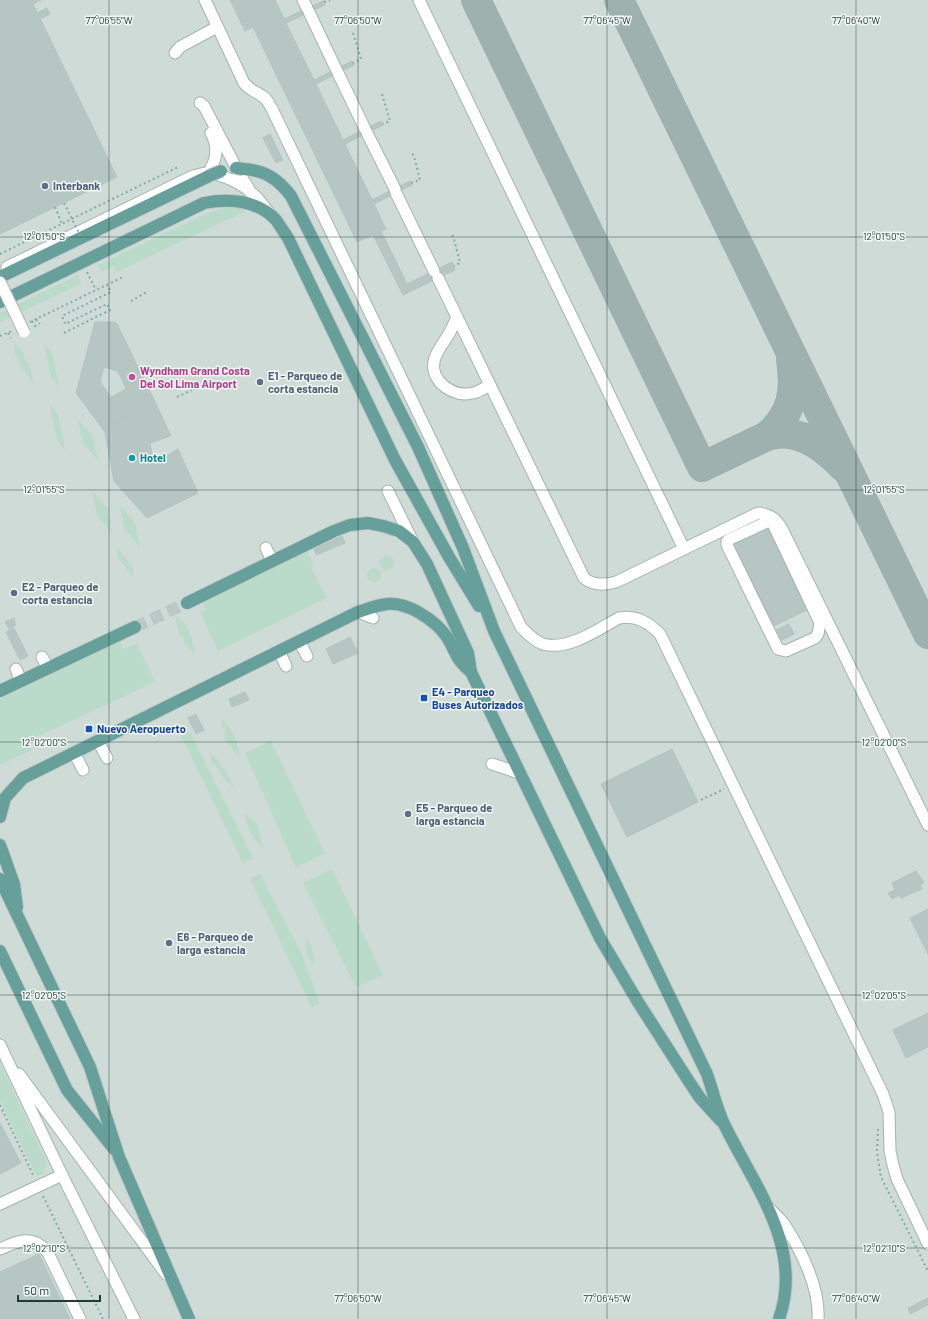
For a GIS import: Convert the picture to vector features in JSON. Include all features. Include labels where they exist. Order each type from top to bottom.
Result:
[{"type":"main road","points":[[0,277],[221,171],[236,168],[249,169],[275,178],[284,186],[291,196],[315,242],[418,447],[463,548],[494,631],[707,1074],[724,1125],[769,1208],[779,1235],[784,1255],[786,1277],[786,1292],[779,1319]]},
{"type":"main road","points":[[0,302],[204,203],[217,200],[232,200],[250,204],[261,209],[275,219],[288,238],[394,460],[449,557],[494,631]]},
{"type":"main road","points":[[187,603],[334,531],[350,526],[368,524],[383,526],[399,531],[413,542],[427,564],[468,653],[470,672]]},
{"type":"main road","points":[[0,817],[6,798],[23,778],[358,612],[389,603],[407,607],[421,613],[442,630],[460,661],[470,672],[600,938],[638,1002],[688,1080],[700,1098],[724,1125]]},
{"type":"main road","points":[[0,691],[134,627]]},
{"type":"main road","points":[[0,845],[14,884],[19,920]]},
{"type":"main road","points":[[0,879],[90,1067],[119,1157],[189,1319]]},
{"type":"main road","points":[[0,952],[67,1090],[119,1157]]},
{"type":"street","points":[[205,0],[244,83],[248,89],[266,99],[272,109],[521,627],[542,644],[556,646],[567,645],[619,618],[628,616],[640,619],[660,634],[883,1094],[889,1112],[890,1151],[897,1179],[928,1244]]},
{"type":"street","points":[[419,0],[684,549]]},
{"type":"street","points":[[306,7],[582,575],[587,581],[605,584],[616,582],[758,513],[766,514],[773,518],[779,524],[802,577],[820,628],[815,638],[786,652],[778,649],[727,541],[764,523],[770,522],[773,524],[802,577],[928,825]]},
{"type":"street","points":[[175,53],[180,47],[217,27]]},
{"type":"street","points":[[208,173],[217,154],[214,138],[201,108],[204,106],[240,175],[253,194],[275,219]]},
{"type":"street","points":[[0,270],[193,176],[208,173],[220,176],[253,194]]},
{"type":"street","points":[[0,282],[22,328]]},
{"type":"street","points":[[457,317],[448,336],[436,355],[434,362],[434,375],[438,381],[448,389],[462,393],[473,393],[490,385]]},
{"type":"street","points":[[388,491],[413,542]]},
{"type":"street","points":[[266,548],[272,561]]},
{"type":"street","points":[[358,612],[373,618]]},
{"type":"street","points":[[299,641],[307,656]]},
{"type":"street","points":[[279,651],[286,666]]},
{"type":"street","points":[[42,657],[48,668]]},
{"type":"street","points":[[16,670],[21,681]]},
{"type":"street","points":[[98,741],[107,758]]},
{"type":"street","points":[[74,752],[83,770]]},
{"type":"street","points":[[492,764],[519,773]]},
{"type":"street","points":[[2,1049],[62,1175],[134,1319]]},
{"type":"street","points":[[2,1049],[175,1286]]},
{"type":"street","points":[[0,1204],[62,1175]]},
{"type":"street","points":[[769,1208],[785,1226],[802,1255],[816,1292],[818,1319]]},
{"type":"street","points":[[0,1249],[17,1242],[29,1240],[45,1249],[80,1319]]},
{"type":"path","points":[[324,2],[330,0]]},
{"type":"path","points":[[353,33],[361,59],[353,63]]},
{"type":"path","points":[[382,94],[390,121],[383,124]]},
{"type":"path","points":[[411,152],[414,156],[420,180],[411,183]]},
{"type":"path","points":[[0,254],[178,167]]},
{"type":"path","points":[[64,202],[82,237]]},
{"type":"path","points":[[55,207],[62,224]]},
{"type":"path","points":[[452,235],[460,263],[454,266]]},
{"type":"path","points":[[87,272],[96,290]]},
{"type":"path","points":[[0,336],[22,328],[32,321],[123,277]]},
{"type":"path","points":[[64,332],[110,310],[107,304],[65,324],[62,316],[111,292],[108,285]]},
{"type":"path","points":[[131,301],[146,292]]},
{"type":"path","points":[[36,319],[40,324]]},
{"type":"path","points":[[32,321],[36,326]]},
{"type":"path","points":[[8,332],[11,338]]},
{"type":"path","points":[[177,397],[192,390]]},
{"type":"path","points":[[701,800],[725,789]]},
{"type":"path","points":[[0,1105],[103,1319]]},
{"type":"path","points":[[878,1124],[877,1153],[881,1177],[928,1271]]},
{"type":"shaded area","points":[[0,0],[928,0],[928,1319],[0,1319]]},
{"type":"green space","points":[[234,207],[244,208],[244,212],[117,272],[114,266],[101,272],[98,265],[205,214],[220,209]]},
{"type":"green space","points":[[78,275],[81,284],[0,322],[0,313]]},
{"type":"green space","points":[[14,343],[24,353],[25,360],[29,363],[34,385],[19,363],[18,356],[15,353]]},
{"type":"green space","points":[[44,343],[52,352],[59,387],[51,377]]},
{"type":"green space","points":[[50,405],[58,414],[65,450],[57,440]]},
{"type":"green space","points":[[78,419],[93,437],[98,460],[82,442]]},
{"type":"green space","points":[[92,491],[108,509],[112,533],[97,515]]},
{"type":"green space","points":[[120,505],[135,523],[140,547],[124,529]]},
{"type":"green space","points":[[116,547],[132,566],[134,577],[118,558]]},
{"type":"green space","points":[[307,550],[314,565],[311,567],[327,598],[218,651],[200,612],[206,609],[202,601]]},
{"type":"green space","points":[[387,556],[392,558],[394,563],[392,568],[387,570],[382,568],[380,563],[382,558]]},
{"type":"green space","points":[[374,568],[379,570],[381,575],[379,580],[374,582],[369,580],[367,575],[369,570]]},
{"type":"green space","points":[[175,615],[190,632],[195,654],[184,643],[184,639],[179,634]]},
{"type":"green space","points":[[119,641],[124,649],[137,643],[155,682],[28,741],[32,750],[0,765],[0,699]]},
{"type":"green space","points":[[222,719],[230,728],[235,737],[240,758],[225,740],[225,729],[222,727]]},
{"type":"green space","points":[[190,732],[253,858],[243,863],[181,737]]},
{"type":"green space","points":[[271,741],[325,853],[296,868],[245,753]]},
{"type":"green space","points":[[210,752],[218,760],[230,778],[234,788],[211,762]]},
{"type":"green space","points":[[245,813],[258,826],[263,849],[256,841],[247,824]]},
{"type":"green space","points":[[332,869],[383,975],[356,987],[303,883]]},
{"type":"green space","points":[[260,874],[301,952],[320,1003],[312,1008],[250,878]]},
{"type":"green space","points":[[305,937],[311,944],[315,965],[307,957]]},
{"type":"green space","points":[[0,1063],[45,1159],[46,1166],[43,1174],[37,1177],[0,1101]]},
{"type":"building","points":[[0,0],[41,0],[33,4],[117,177],[0,234]]},
{"type":"building","points":[[230,0],[275,0],[284,19],[323,1],[325,5],[286,23],[314,80],[352,61],[354,65],[316,84],[343,140],[381,121],[383,125],[345,144],[372,200],[410,181],[412,185],[374,204],[386,229],[381,231],[407,284],[452,262],[455,270],[403,295],[373,235],[357,242],[253,27],[245,31]]},
{"type":"building","points":[[47,8],[50,14],[40,19],[37,13]]},
{"type":"building","points":[[270,134],[283,160],[276,163],[263,138]]},
{"type":"building","name":"Wyndham Grand Costa Del Sol Lima Airport","points":[[95,322],[114,322],[117,324],[156,404],[102,428],[76,393]],"holes":[[[104,367],[118,371],[126,389],[111,397],[100,382]]]},
{"type":"building","name":"Hotel","points":[[156,404],[171,436],[150,443],[152,454],[157,462],[178,449],[198,493],[147,518],[114,481],[105,432],[102,428]]},
{"type":"building","points":[[771,525],[811,608],[774,626],[733,543]]},
{"type":"building","points":[[342,536],[345,543],[316,555],[314,549]]},
{"type":"building","points":[[14,618],[15,626],[9,629],[5,622]]},
{"type":"building","points":[[789,624],[794,634],[782,640],[776,630]]},
{"type":"building","points":[[14,628],[28,656],[20,660],[6,632]]},
{"type":"building","points":[[350,637],[358,653],[333,664],[326,649]]},
{"type":"building","points":[[245,692],[249,700],[232,707],[229,699]]},
{"type":"building","points":[[196,714],[204,730],[196,734],[188,718]]},
{"type":"building","points":[[672,749],[698,802],[627,837],[601,784]]},
{"type":"building","points":[[916,871],[924,883],[920,885],[922,889],[901,898],[900,895],[892,899],[888,893],[895,890],[892,883]]},
{"type":"building","points":[[928,909],[928,954],[910,918]]},
{"type":"building","points":[[928,1013],[928,1047],[906,1058],[893,1030]]},
{"type":"building","points":[[0,1123],[21,1163],[0,1174]]},
{"type":"building","points":[[39,1254],[70,1319],[0,1319],[0,1272]]},
{"type":"building","points":[[928,1298],[928,1305],[910,1314],[908,1308]]},
{"type":"taxiway","points":[[476,0],[702,467],[767,436],[778,434],[789,434],[809,440],[827,452],[843,467]]},
{"type":"taxiway","points":[[619,0],[928,634]]},
{"type":"taxiway","points":[[767,436],[782,419],[790,402],[793,382],[791,360]]},
{"type":"tunnel","points":[[135,627],[187,603]]},
{"type":"place","name":"Interbank","points":[[45,186]]},
{"type":"place","name":"Wyndham Grand Costa Del Sol Lima Airport","points":[[132,377]]},
{"type":"place","name":"E1 - Parqueo de corta estancia","points":[[260,382]]},
{"type":"place","name":"Hotel","points":[[132,458]]},
{"type":"place","name":"E2 - Parqueo de corta estancia","points":[[14,593]]},
{"type":"place","name":"E4 - Parqueo Buses Autorizados","points":[[424,698]]},
{"type":"place","name":"Nuevo Aeropuerto","points":[[89,729]]},
{"type":"place","name":"E5 - Parqueo de larga estancia","points":[[408,814]]},
{"type":"place","name":"E6 - Parqueo de larga estancia","points":[[169,943]]}]
